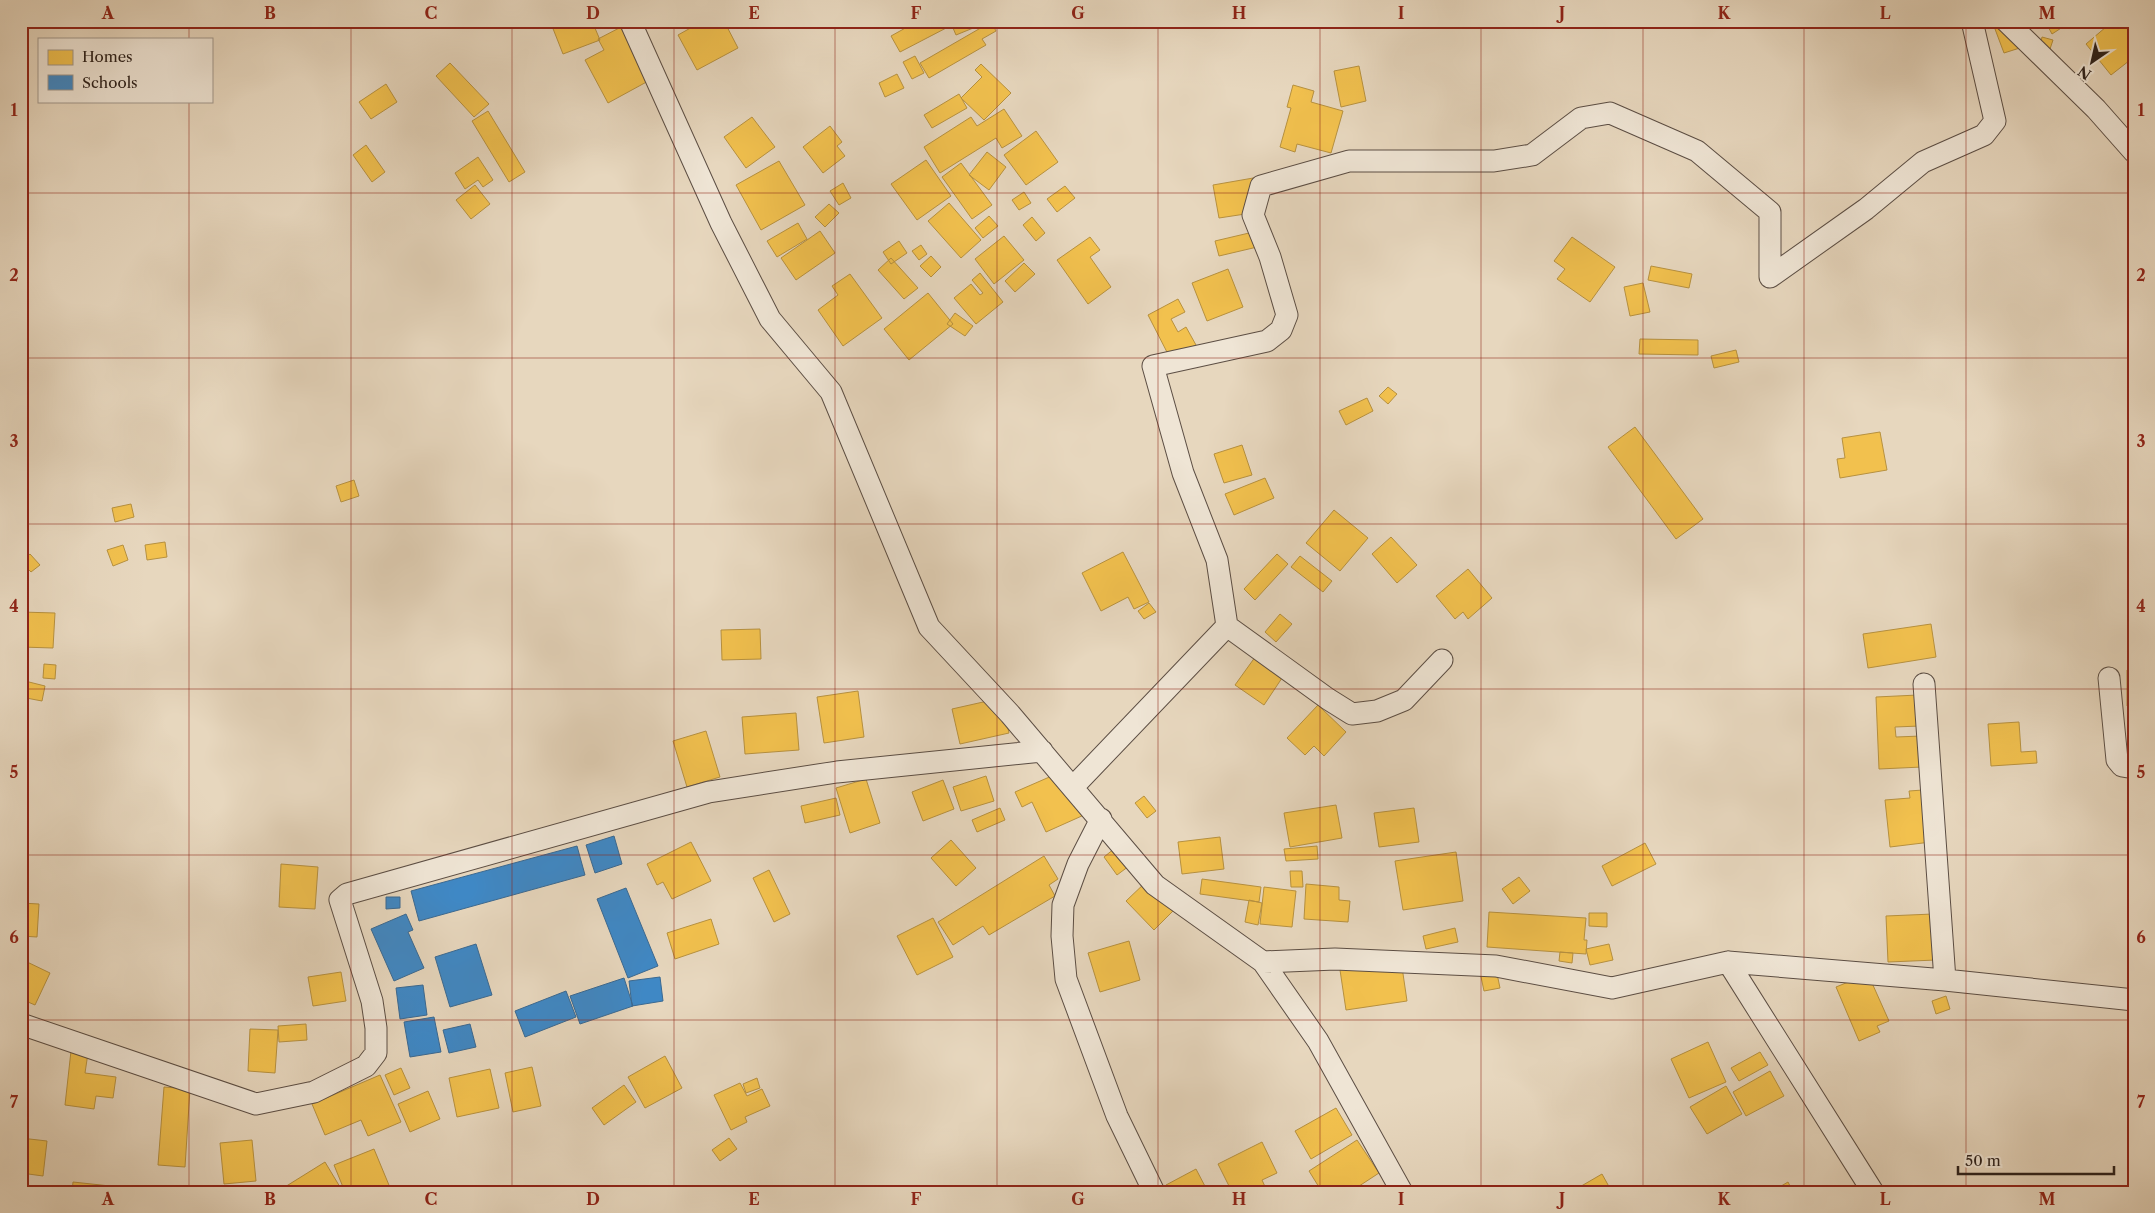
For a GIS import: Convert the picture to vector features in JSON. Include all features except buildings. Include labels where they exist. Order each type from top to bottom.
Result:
[{"type":"street","points":[[630,21],[721,223],[770,319],[831,392],[929,627],[1042,751],[1155,885],[1263,962],[1318,1041],[1402,1192]]},
{"type":"street","points":[[1442,660],[1404,700],[1378,711],[1352,714],[1328,699],[1227,626],[1217,560],[1183,472],[1153,366],[1267,340],[1281,330],[1287,315],[1270,257],[1252,215],[1261,186],[1349,161],[1494,161],[1532,155],[1581,118],[1610,113],[1697,151],[1770,212],[1770,276],[1866,209],[1923,162],[1984,136],[1994,120],[1972,21]]},
{"type":"street","points":[[2006,21],[2096,109],[2134,152]]},
{"type":"street","points":[[1073,787],[1227,626]]},
{"type":"street","points":[[2109,678],[2117,760],[2122,766],[2134,768]]},
{"type":"street","points":[[1924,684],[1945,980]]},
{"type":"street","points":[[21,1024],[256,1104],[314,1092],[366,1066],[376,1053],[376,1028],[372,1001],[340,900],[347,894],[709,792],[837,772],[1042,751]]},
{"type":"street","points":[[1101,819],[1078,864],[1063,905],[1062,936],[1066,979],[1117,1116],[1154,1192]]},
{"type":"street","points":[[1263,962],[1335,959],[1496,966],[1612,988],[1728,962],[1945,980],[2134,1000]]},
{"type":"street","points":[[1728,962],[1872,1192]]}]
